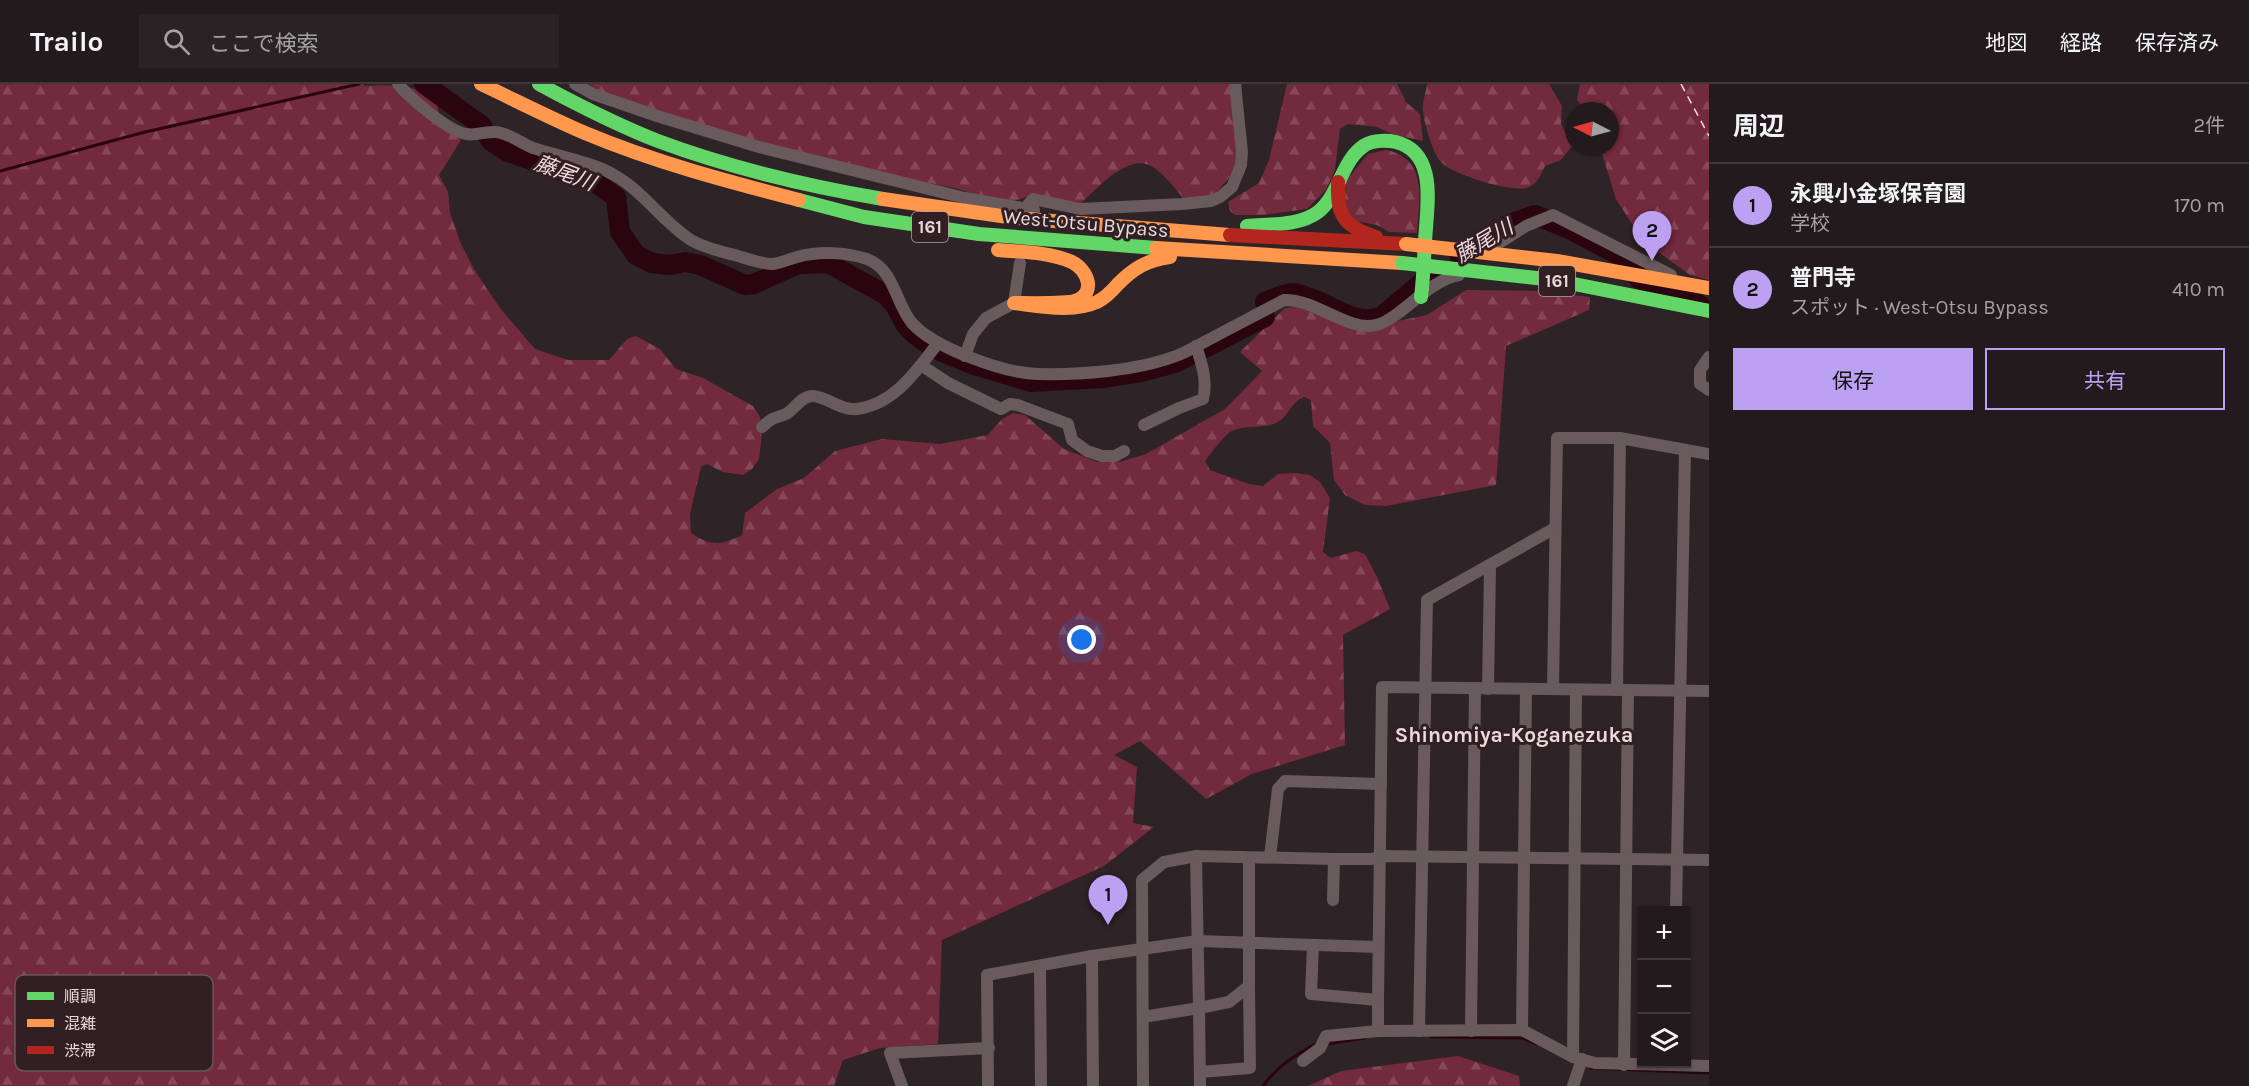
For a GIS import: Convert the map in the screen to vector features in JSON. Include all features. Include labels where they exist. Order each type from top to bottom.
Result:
[{"type":"highway","name":"West-Otsu Bypass","points":[[481,84],[585,133],[693,172],[864,217],[990,235],[1198,252],[1402,263],[1554,280],[1709,312]]},
{"type":"highway","name":"West-Otsu Bypass","points":[[539,84],[641,134],[695,153],[745,168],[884,200],[1009,219],[1054,223],[1406,244],[1557,261],[1709,288]]},
{"type":"highway","points":[[1192,233],[1302,219],[1317,213],[1349,161],[1362,147],[1370,143],[1388,141],[1409,146],[1419,158],[1427,178],[1428,209],[1421,294]]},
{"type":"highway","points":[[1338,182],[1337,208],[1343,220],[1356,230],[1406,244]]},
{"type":"highway","points":[[864,217],[886,225],[998,250],[1066,259],[1079,265],[1089,281],[1083,297],[1075,302],[1014,303]]},
{"type":"highway","points":[[1014,303],[1037,307],[1085,305],[1097,302],[1133,270],[1147,261],[1198,252]]},
{"type":"street","points":[[398,84],[438,120],[464,134],[479,135],[494,132],[534,148],[611,173],[627,183],[693,242],[773,264],[811,254],[832,253],[868,260],[882,268],[895,287],[913,325],[939,343],[965,356],[1035,374],[1112,374],[1178,356],[1197,350],[1284,300],[1304,303],[1359,326],[1377,325],[1526,226],[1553,215],[1665,273],[1684,280],[1709,300]]},
{"type":"street","points":[[575,84],[594,94],[657,116],[759,147],[947,194],[1052,213],[1054,223]]},
{"type":"street","points":[[1027,206],[1033,199],[1080,209],[1182,204],[1211,201],[1220,197],[1232,187],[1241,165],[1242,152],[1235,84]]},
{"type":"street","points":[[965,356],[973,334],[986,318],[1014,303],[1020,263]]},
{"type":"street","points":[[1446,277],[1463,275],[1577,286],[1709,312]]},
{"type":"street","points":[[762,427],[772,418],[787,413],[805,398],[813,396],[843,408],[855,409],[869,406],[895,392],[908,381],[939,343]]},
{"type":"street","points":[[1144,425],[1203,399],[1205,393],[1203,376],[1197,350]]},
{"type":"street","points":[[1709,357],[1700,370],[1700,384],[1709,390]]},
{"type":"street","points":[[921,365],[948,383],[1001,409],[1010,405],[1018,405],[1068,424],[1072,440],[1087,451],[1102,456],[1115,456],[1124,451]]},
{"type":"street","points":[[1553,689],[1557,438],[1620,438],[1709,454]]},
{"type":"street","points":[[1620,438],[1626,859],[1624,1065]]},
{"type":"street","points":[[1676,906],[1685,451]]},
{"type":"street","points":[[1419,1031],[1427,600],[1556,528]]},
{"type":"street","points":[[1488,688],[1490,566]]},
{"type":"street","points":[[1378,1030],[1382,687],[1709,691]]},
{"type":"street","points":[[1472,1031],[1475,688]]},
{"type":"street","points":[[1522,1030],[1526,689]]},
{"type":"street","points":[[1573,1086],[1577,1058],[1576,690]]},
{"type":"street","points":[[1270,857],[1278,789],[1285,781],[1381,784]]},
{"type":"street","points":[[1143,1086],[1142,880],[1164,862],[1196,856],[1334,860],[1372,859],[1380,856],[1709,860]]},
{"type":"street","points":[[1196,856],[1200,1086]]},
{"type":"street","points":[[1200,1072],[1250,1068],[1249,858]]},
{"type":"street","points":[[1333,900],[1334,860]]},
{"type":"street","points":[[988,1086],[987,975],[1198,940],[1378,947]]},
{"type":"street","points":[[1313,945],[1311,994],[1378,1000]]},
{"type":"street","points":[[1092,956],[1093,1086]]},
{"type":"street","points":[[1040,966],[1041,1086]]},
{"type":"street","points":[[1143,1017],[1229,1002],[1249,986]]},
{"type":"street","points":[[1303,1061],[1322,1044],[1326,1036],[1378,1030],[1522,1030],[1577,1058],[1595,1063],[1637,1065]]},
{"type":"street","points":[[902,1086],[890,1053],[988,1048]]},
{"type":"street","points":[[1691,1065],[1709,1066]]},
{"type":"green space","points":[[0,84],[363,84],[365,86],[392,85],[410,88],[435,97],[442,125],[461,140],[439,175],[448,192],[450,213],[461,244],[475,271],[500,308],[535,349],[568,360],[609,360],[627,339],[636,336],[660,349],[676,369],[703,378],[753,406],[760,417],[762,434],[759,459],[752,469],[743,475],[723,472],[707,464],[701,467],[690,514],[691,533],[716,543],[742,535],[745,513],[777,489],[804,478],[835,451],[882,439],[940,444],[988,435],[1001,420],[1013,413],[1025,415],[1064,449],[1097,462],[1119,462],[1146,454],[1225,409],[1262,371],[1240,352],[1285,308],[1297,307],[1361,331],[1379,329],[1398,321],[1427,315],[1466,290],[1535,291],[1590,297],[1589,310],[1506,346],[1496,485],[1386,506],[1365,505],[1345,495],[1334,480],[1330,443],[1313,426],[1311,400],[1304,397],[1281,420],[1269,425],[1236,429],[1220,442],[1205,461],[1210,470],[1249,484],[1263,486],[1278,474],[1310,475],[1320,482],[1330,498],[1323,552],[1331,558],[1356,551],[1365,554],[1378,579],[1390,609],[1343,635],[1345,745],[1252,774],[1206,799],[1140,741],[1114,755],[1137,767],[1133,823],[1154,827],[1104,866],[942,940],[938,1044],[880,1048],[843,1060],[834,1086],[0,1086]]},
{"type":"green space","points":[[589,84],[1242,84],[1236,169],[1216,193],[1205,197],[1183,198],[1165,177],[1144,163],[1134,164],[1114,174],[1081,203],[1028,196],[1012,202],[991,200],[959,189],[753,142],[600,91]]},
{"type":"green space","points":[[1287,84],[1397,84],[1406,102],[1420,114],[1423,141],[1392,134],[1377,127],[1348,124],[1340,129],[1335,170],[1326,190],[1307,209],[1262,215],[1235,215],[1230,211],[1228,202],[1259,183],[1269,160]]},
{"type":"green space","points":[[1427,84],[1549,84],[1562,106],[1561,124],[1565,132],[1565,155],[1561,160],[1545,166],[1537,181],[1529,187],[1498,186],[1459,173],[1442,163],[1435,153],[1425,123],[1424,101]]},
{"type":"green space","points":[[1580,84],[1709,84],[1709,280],[1690,275],[1643,241],[1616,199],[1603,156],[1619,156],[1619,102],[1579,102]]},
{"type":"green space","points":[[1386,150],[1400,155],[1415,171],[1420,195],[1417,233],[1389,232],[1377,225],[1350,220],[1342,186],[1368,154]]},
{"type":"green space","points":[[1458,1056],[1519,1076],[1520,1086],[1308,1086],[1341,1071]]},
{"type":"waterway","points":[[0,171],[145,132],[359,84]]},
{"type":"waterway","name":"藤尾川","points":[[424,84],[481,125],[491,141],[508,152],[596,183],[616,197],[620,232],[636,255],[652,263],[670,265],[685,262],[700,265],[745,285],[754,284],[798,264],[828,263],[886,295],[895,305],[905,324],[932,347]]},
{"type":"waterway","name":"藤尾川","points":[[1460,256],[1510,224],[1535,215],[1569,229],[1628,260],[1639,279],[1656,287],[1685,294],[1702,307]]},
{"type":"waterway","name":"藤尾川","points":[[1265,302],[1281,295],[1294,293],[1319,301],[1353,317],[1371,319],[1381,317],[1431,275]]},
{"type":"waterway","name":"藤尾川","points":[[940,351],[974,365],[1031,382],[1103,378],[1141,372],[1175,363],[1265,317]]},
{"type":"waterway","points":[[1431,1037],[1522,1038],[1537,1044]]},
{"type":"waterway","points":[[1327,1044],[1365,1038]]},
{"type":"waterway","points":[[1263,1086],[1281,1067],[1317,1043]]},
{"type":"waterway","points":[[1591,1068],[1709,1073]]},
{"type":"ferry route","points":[[1681,84],[1709,136]]},
{"type":"traffic: fast","points":[[539,84],[613,121],[685,151],[769,175],[883,199]]},
{"type":"traffic: fast","points":[[1247,226],[1284,224],[1311,217],[1325,205],[1345,168],[1357,151],[1365,145],[1385,141],[1409,147],[1423,166],[1428,191],[1421,297]]},
{"type":"traffic: fast","points":[[799,200],[864,217],[979,234],[1156,248]]},
{"type":"traffic: fast","points":[[1402,263],[1554,280],[1709,311]]},
{"type":"traffic: slow","points":[[481,84],[572,127],[637,153],[799,200]]},
{"type":"traffic: slow","points":[[883,199],[1015,218],[1230,235]]},
{"type":"traffic: slow","points":[[1406,244],[1557,261],[1709,288]]},
{"type":"traffic: slow","points":[[1156,248],[1402,263]]},
{"type":"traffic: slow","points":[[998,250],[1045,254],[1078,266],[1088,282],[1088,288],[1082,298],[1063,303],[1014,303],[1056,308],[1077,307],[1097,302],[1135,269],[1154,260],[1170,257]]},
{"type":"traffic: jam","points":[[1338,182],[1339,203],[1344,218],[1356,229],[1376,237]]},
{"type":"traffic: jam","points":[[1230,235],[1406,244]]},
{"type":"place","name":"普門寺","points":[[1652,261]]},
{"type":"place","name":"永興小金塚保育園","points":[[1108,925]]},
{"type":"district","name":"Shinomiya-Koganezuka","points":[[1514,735]]}]
